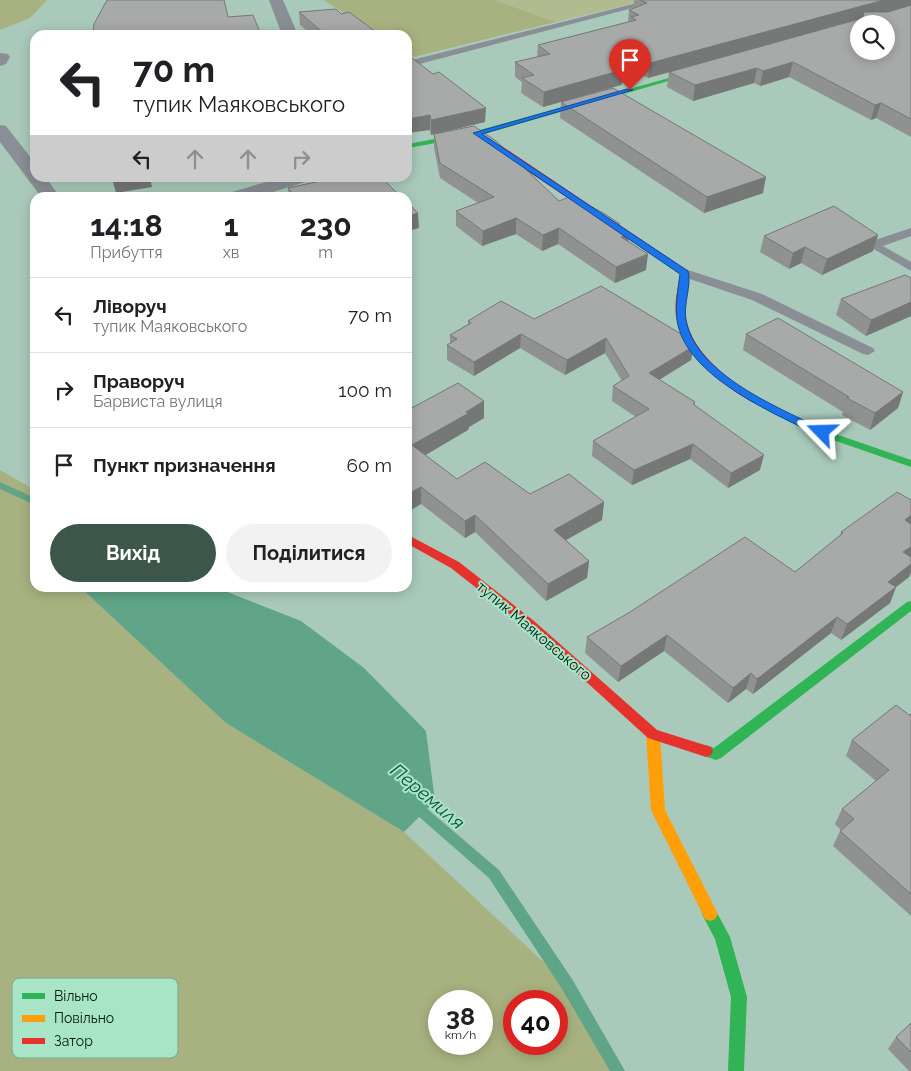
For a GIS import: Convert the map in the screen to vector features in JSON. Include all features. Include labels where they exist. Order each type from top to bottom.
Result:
[{"type":"street","points":[[276,0],[288,30]]},
{"type":"street","points":[[412,145],[477,133],[716,66]]},
{"type":"street","points":[[0,130],[30,168]]},
{"type":"street","points":[[477,133],[685,273],[682,321],[692,347],[721,377],[758,403],[803,425],[877,454],[911,464]]},
{"type":"street","points":[[252,192],[285,182]]},
{"type":"street","name":"тупик Маяковського","points":[[412,541],[455,566],[530,624],[653,734],[716,754],[911,605]]},
{"type":"street","points":[[653,734],[658,810],[722,938],[739,997],[736,1071]]},
{"type":"lane","points":[[412,63],[659,0]]},
{"type":"lane","points":[[911,232],[873,245],[911,267]]},
{"type":"lane","points":[[685,273],[757,297],[868,351]]},
{"type":"shaded area","points":[[0,0],[47,0],[30,18],[0,30]]},
{"type":"shaded area","points":[[323,0],[494,0],[556,22],[414,57],[412,56],[412,30],[371,30]]},
{"type":"shaded area","points":[[494,0],[648,0],[556,22]]},
{"type":"shaded area","points":[[0,470],[30,487],[30,592],[85,592],[226,723],[404,832],[567,984],[618,1071],[0,1071]]},
{"type":"water","points":[[85,592],[227,592],[301,621],[364,668],[426,731],[435,801],[404,832],[226,723]]},
{"type":"building","points":[[107,0],[224,0],[228,17],[253,15],[259,30],[93,30],[94,24]]},
{"type":"building","points":[[640,0],[884,0],[650,63],[632,54],[622,70],[544,92],[522,78],[534,75],[515,62],[550,54],[538,45],[636,20],[631,17],[639,15],[629,10],[647,3]]},
{"type":"building","points":[[911,5],[911,119],[881,103],[875,105],[793,62],[763,71],[757,68],[695,85],[669,72],[850,22],[850,60],[895,60],[895,15],[864,15],[864,12],[888,12]]},
{"type":"building","points":[[336,9],[341,14],[349,12],[373,30],[320,30],[299,12]]},
{"type":"building","points":[[412,58],[433,74],[439,72],[486,108],[431,120],[430,115],[412,118]]},
{"type":"building","points":[[613,88],[766,177],[707,197],[561,102]]},
{"type":"building","points":[[474,126],[496,141],[559,201],[572,196],[605,214],[620,224],[616,225],[629,234],[621,237],[648,254],[616,267],[559,228],[543,235],[516,218],[483,231],[456,211],[494,197],[440,163],[434,134]]},
{"type":"building","points":[[316,182],[386,182],[396,192],[291,192],[288,188]]},
{"type":"building","points":[[834,206],[878,235],[827,259],[805,247],[793,253],[764,236]]},
{"type":"building","points":[[412,207],[418,213],[412,215]]},
{"type":"building","points":[[905,275],[911,278],[911,302],[871,320],[841,299]]},
{"type":"building","points":[[601,286],[686,337],[694,346],[649,373],[695,402],[693,404],[764,455],[731,473],[693,444],[634,470],[593,441],[649,409],[613,386],[629,376],[606,338],[567,360],[521,334],[474,362],[447,345],[457,339],[450,335],[471,323],[468,321],[501,301],[534,319]]},
{"type":"building","points":[[778,318],[903,392],[875,413],[847,398],[849,397],[746,334]]},
{"type":"building","points":[[458,383],[484,401],[466,412],[469,413],[412,445],[412,408]]},
{"type":"building","points":[[412,445],[457,479],[485,462],[530,494],[569,474],[604,502],[554,530],[589,561],[548,584],[475,515],[465,521],[421,487],[412,492]]},
{"type":"building","points":[[897,492],[911,500],[911,515],[905,520],[911,524],[911,547],[903,552],[911,557],[911,564],[888,582],[896,587],[847,624],[837,617],[757,679],[751,673],[733,688],[667,635],[621,666],[587,637],[630,612],[745,537],[795,572],[843,533],[841,532]]},
{"type":"building","points":[[896,705],[909,715],[911,714],[911,894],[840,831],[854,819],[842,809],[889,770],[852,740]]},
{"type":"building","points":[[911,1023],[911,1052],[896,1037]]},
{"type":"waterway","name":"Перемиля","points":[[0,485],[30,500]]},
{"type":"waterway","name":"Перемиля","points":[[414,805],[494,874],[567,984],[618,1071]]},
{"type":"traffic: fast","points":[[412,145],[477,133],[704,70]]},
{"type":"traffic: fast","points":[[753,399],[814,430],[911,464]]},
{"type":"traffic: fast","points":[[706,751],[716,754],[911,605]]},
{"type":"traffic: fast","points":[[710,914],[722,937],[739,997],[736,1071]]},
{"type":"traffic: slow","points":[[653,734],[658,810],[710,914]]},
{"type":"traffic: jam","points":[[484,138],[685,273],[681,316],[690,341],[708,364],[730,384],[753,399]]},
{"type":"traffic: jam","points":[[412,541],[455,565],[530,624],[653,734],[706,751]]},
{"type":"route","points":[[630,90],[477,133],[685,273],[682,321],[692,347],[721,377],[758,403],[822,432]]}]
